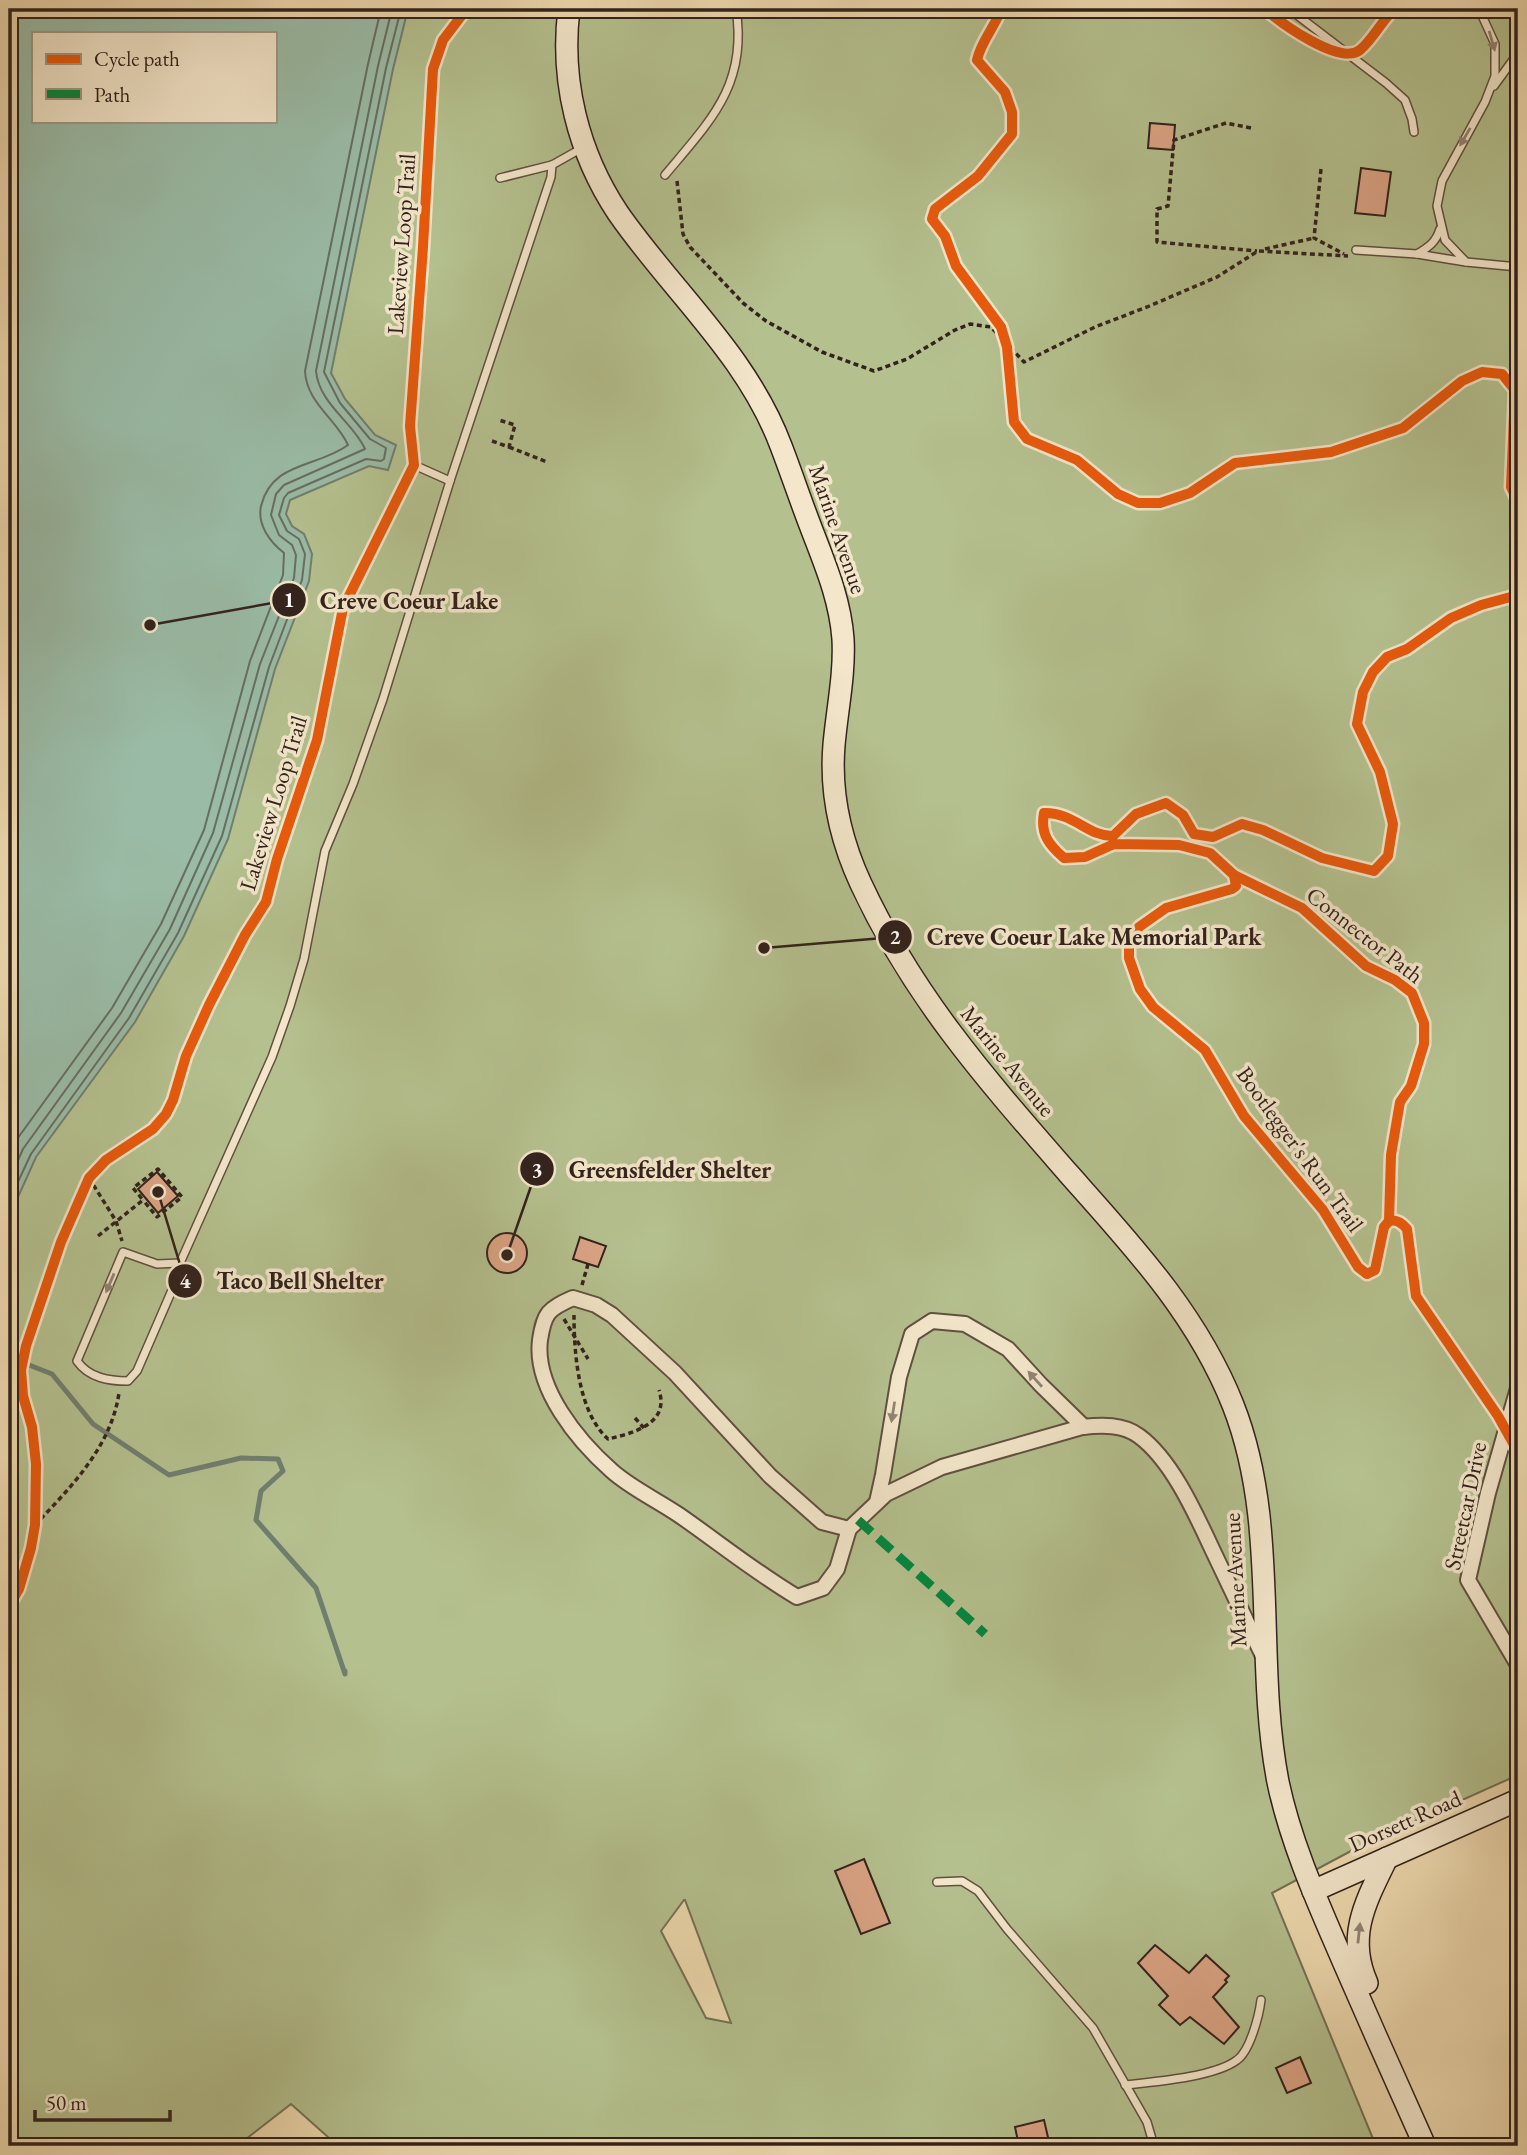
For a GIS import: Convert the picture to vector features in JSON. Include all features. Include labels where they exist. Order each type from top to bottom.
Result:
[{"type":"main road","name":"Marine Avenue","points":[[569,9],[565,48],[567,77],[573,108],[598,178],[616,209],[738,364],[764,406],[838,601],[843,666],[833,753],[835,797],[843,838],[861,883],[905,969],[948,1031],[999,1094],[1143,1256],[1206,1345],[1230,1397],[1246,1439],[1253,1472],[1264,1577],[1265,1660],[1278,1782],[1293,1836],[1313,1891],[1424,2146]]},
{"type":"main road","name":"Dorsett Road","points":[[1313,1891],[1518,1800]]},
{"type":"main road","points":[[1387,1858],[1360,1916],[1357,1943],[1358,1965],[1395,2048],[1390,2066]]},
{"type":"street","points":[[849,1529],[822,1522],[770,1476],[675,1373],[612,1315],[596,1305],[573,1298],[556,1305],[543,1319],[539,1349],[546,1384],[556,1406],[576,1433],[612,1472],[678,1514],[765,1578],[797,1597],[823,1588],[837,1569],[849,1529],[886,1494],[942,1467],[1084,1427],[1124,1428],[1139,1436],[1152,1448],[1184,1489],[1265,1660]]},
{"type":"street","points":[[877,1502],[899,1377],[912,1334],[932,1321],[965,1324],[1008,1349],[1084,1427]]},
{"type":"street","name":"Streetcar Drive","points":[[1518,1388],[1488,1493],[1468,1580],[1518,1665]]},
{"type":"lane","points":[[666,173],[722,102],[732,81],[739,50],[736,9]]},
{"type":"lane","points":[[1294,9],[1297,15],[1405,100],[1414,132]]},
{"type":"lane","points":[[1466,262],[1445,240],[1440,228],[1437,206],[1442,181],[1495,76],[1495,44],[1479,9]]},
{"type":"lane","points":[[1488,94],[1518,53]]},
{"type":"lane","points":[[499,178],[552,165],[585,146]]},
{"type":"lane","points":[[180,1263],[157,1264],[123,1252],[77,1361],[83,1370],[103,1379],[120,1381],[128,1381],[137,1371],[179,1274],[180,1263],[272,1057],[304,959],[325,851],[383,699],[450,481],[547,188],[552,165]]},
{"type":"lane","points":[[1418,254],[1431,246],[1440,228]]},
{"type":"lane","points":[[1356,250],[1418,254],[1518,267]]},
{"type":"lane","points":[[414,465],[450,481]]},
{"type":"lane","points":[[937,1882],[962,1881],[978,1891],[1007,1929],[1093,2028],[1147,2122],[1154,2146]]},
{"type":"lane","points":[[1125,2085],[1171,2080],[1210,2071],[1238,2060],[1257,2025],[1261,2000]]},
{"type":"path","points":[[666,173],[678,182],[683,234],[690,247],[743,303],[766,321],[822,352],[874,371],[907,359],[970,324],[990,327],[1024,362],[1095,327],[1217,277],[1258,251],[1314,238],[1349,257],[1258,251],[1157,242],[1157,209],[1168,206],[1174,141],[1226,123],[1251,128]]},
{"type":"path","points":[[1314,238],[1321,169]]},
{"type":"path","points":[[993,317],[1001,327],[1008,360]]},
{"type":"path","points":[[499,420],[514,425],[509,447]]},
{"type":"path","points":[[492,442],[547,461]]},
{"type":"path","points":[[158,1169],[182,1197],[157,1217],[145,1200],[133,1188],[158,1169]]},
{"type":"path","points":[[91,1178],[116,1221],[123,1252]]},
{"type":"path","points":[[93,1234],[145,1200]]},
{"type":"path","points":[[93,1234],[114,1243],[123,1252]]},
{"type":"path","points":[[588,1264],[574,1314],[574,1338],[581,1387],[599,1431],[608,1439],[644,1428],[657,1416],[662,1400],[659,1390]]},
{"type":"path","points":[[556,1305],[588,1359]]},
{"type":"path","points":[[34,1531],[102,1445],[114,1417],[120,1381]]},
{"type":"path","points":[[635,1418],[644,1428]]},
{"type":"path","points":[[34,1531],[35,1513]]},
{"type":"shaded area","points":[[9,9],[1518,9],[1518,1775],[1366,1843],[1272,1893],[1376,2146],[338,2146],[291,2104],[237,2146],[9,2146]],"holes":[[[685,1900],[731,2023],[706,2018],[661,1931]]]},
{"type":"water","points":[[9,9],[408,9],[393,69],[331,373],[345,399],[375,435],[396,445],[388,470],[369,466],[290,500],[286,514],[292,526],[304,534],[312,554],[309,581],[275,669],[228,839],[184,936],[135,1022],[36,1157],[9,1217]]},
{"type":"building","points":[[1150,123],[1175,125],[1173,150],[1148,148]]},
{"type":"building","points":[[1361,168],[1391,172],[1385,216],[1355,213]]},
{"type":"building","points":[[157,1172],[178,1196],[158,1213],[138,1189]]},
{"type":"building","points":[[507,1233],[515,1234],[521,1239],[526,1245],[526,1261],[521,1267],[515,1272],[507,1273],[499,1272],[493,1267],[488,1261],[487,1253],[488,1245],[493,1239],[499,1234]]},
{"type":"building","points":[[580,1237],[606,1246],[598,1267],[573,1259]]},
{"type":"building","points":[[864,1859],[890,1923],[861,1934],[835,1871]]},
{"type":"building","points":[[1155,1945],[1189,1973],[1206,1955],[1229,1976],[1213,1997],[1239,2027],[1224,2044],[1190,2017],[1180,2025],[1159,2005],[1168,1996],[1138,1963]]},
{"type":"building","points":[[1300,2057],[1311,2083],[1287,2093],[1276,2068]]},
{"type":"building","points":[[1044,2120],[1050,2146],[1019,2146],[1015,2127]]},
{"type":"waterway","points":[[9,1357],[15,1360]]},
{"type":"waterway","points":[[29,1365],[52,1374],[93,1424],[169,1475],[241,1458],[278,1459],[283,1471],[261,1491],[256,1520],[316,1588],[345,1674],[345,1671]]},
{"type":"marked path","points":[[858,1520],[985,1634]]},
{"type":"cycle path","name":"Lakeview Loop Trail","points":[[9,1606],[19,1589],[35,1525],[36,1464],[32,1427],[23,1396],[21,1370],[26,1346],[61,1242],[89,1178],[106,1160],[153,1129],[166,1114],[186,1056],[209,1005],[245,935],[266,902],[277,859],[317,740],[343,608],[414,465],[410,426],[433,69],[443,40],[470,9]]},
{"type":"cycle path","points":[[1001,9],[977,60],[1005,92],[1012,112],[1012,134],[978,176],[935,209],[932,219],[945,236],[956,266],[1001,327],[1007,347],[1014,422],[1027,439],[1077,460],[1118,494],[1138,503],[1160,503],[1190,493],[1235,463],[1331,452],[1403,428],[1462,381],[1482,372],[1502,374],[1515,390],[1511,487],[1518,502]]},
{"type":"cycle path","points":[[1265,9],[1311,41],[1325,48],[1351,53],[1360,50],[1371,38],[1388,16],[1387,9]]},
{"type":"cycle path","name":"Bootlegger's Run Trail","points":[[1389,1221],[1384,1227],[1375,1270],[1367,1274],[1358,1267],[1323,1210],[1244,1116],[1205,1050],[1153,1007],[1140,989],[1129,958],[1129,947],[1139,927],[1166,908],[1232,889],[1236,886],[1234,875],[1210,853],[1179,845],[1114,844],[1085,857],[1064,858],[1047,838],[1043,827],[1044,813],[1064,816],[1096,833],[1113,836],[1136,814],[1166,803],[1183,815],[1194,834],[1213,837],[1242,824],[1263,830],[1322,858],[1374,871],[1388,856],[1393,824],[1380,772],[1357,724],[1363,692],[1373,672],[1387,657],[1407,649],[1451,618],[1481,605],[1518,595]]},
{"type":"cycle path","name":"Connector Path","points":[[1234,875],[1302,908],[1366,966],[1395,980],[1412,993],[1424,1023],[1424,1044],[1411,1086],[1400,1102],[1391,1155],[1389,1221]]},
{"type":"cycle path","points":[[1389,1221],[1399,1222],[1407,1229],[1416,1296],[1498,1416],[1518,1452]]},
{"type":"place","name":"Creve Coeur Lake","points":[[150,625]]},
{"type":"place","name":"Creve Coeur Lake Memorial Park","points":[[764,948]]},
{"type":"place","name":"Taco Bell Shelter","points":[[158,1192]]},
{"type":"place","name":"Greensfelder Shelter","points":[[507,1255]]}]
